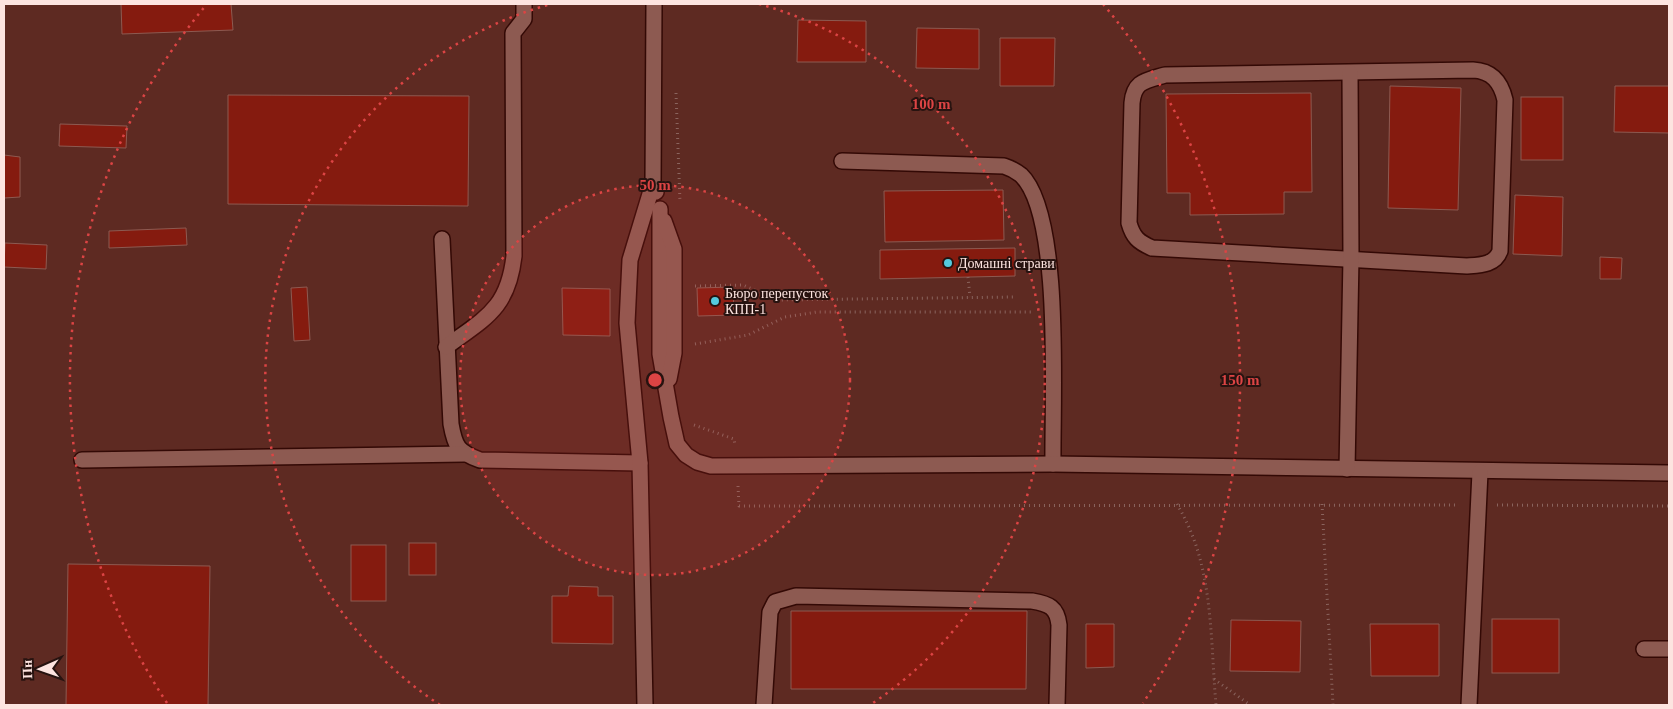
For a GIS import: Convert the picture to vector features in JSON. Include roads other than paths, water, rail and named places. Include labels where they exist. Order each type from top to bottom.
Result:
[{"type":"lane","points":[[446,348],[490,313],[503,299],[511,280],[514,256],[513,34],[524,19],[524,4]]},
{"type":"lane","points":[[654,4],[654,184],[660,209],[660,354],[677,444],[686,455],[697,462],[711,466],[1053,464],[1480,472],[1669,473]]},
{"type":"lane","points":[[1480,71],[1496,78],[1505,100],[1500,251],[1498,256],[1491,262],[1467,266],[1152,248],[1136,240],[1129,223],[1132,104],[1133,92],[1138,85],[1165,75],[1350,72],[1480,71]]},
{"type":"lane","points":[[1347,469],[1351,258],[1350,72]]},
{"type":"lane","points":[[842,161],[1004,166],[1021,176],[1033,196],[1048,246],[1053,464]]},
{"type":"lane","points":[[645,705],[640,463],[627,323],[630,260],[654,184]]},
{"type":"lane","points":[[442,239],[451,424],[454,442],[464,454]]},
{"type":"lane","points":[[82,460],[464,454],[480,460],[640,463]]},
{"type":"lane","points":[[1469,705],[1480,472]]},
{"type":"lane","points":[[764,705],[770,612],[775,602],[796,596],[1032,601],[1046,603],[1058,614],[1057,705]]},
{"type":"lane","points":[[1644,649],[1669,648]]},
{"type":"place","name":"Домашні страви","points":[[948,263]]},
{"type":"place","name":"Бюро перепусток КПП-1","points":[[715,301]]}]
